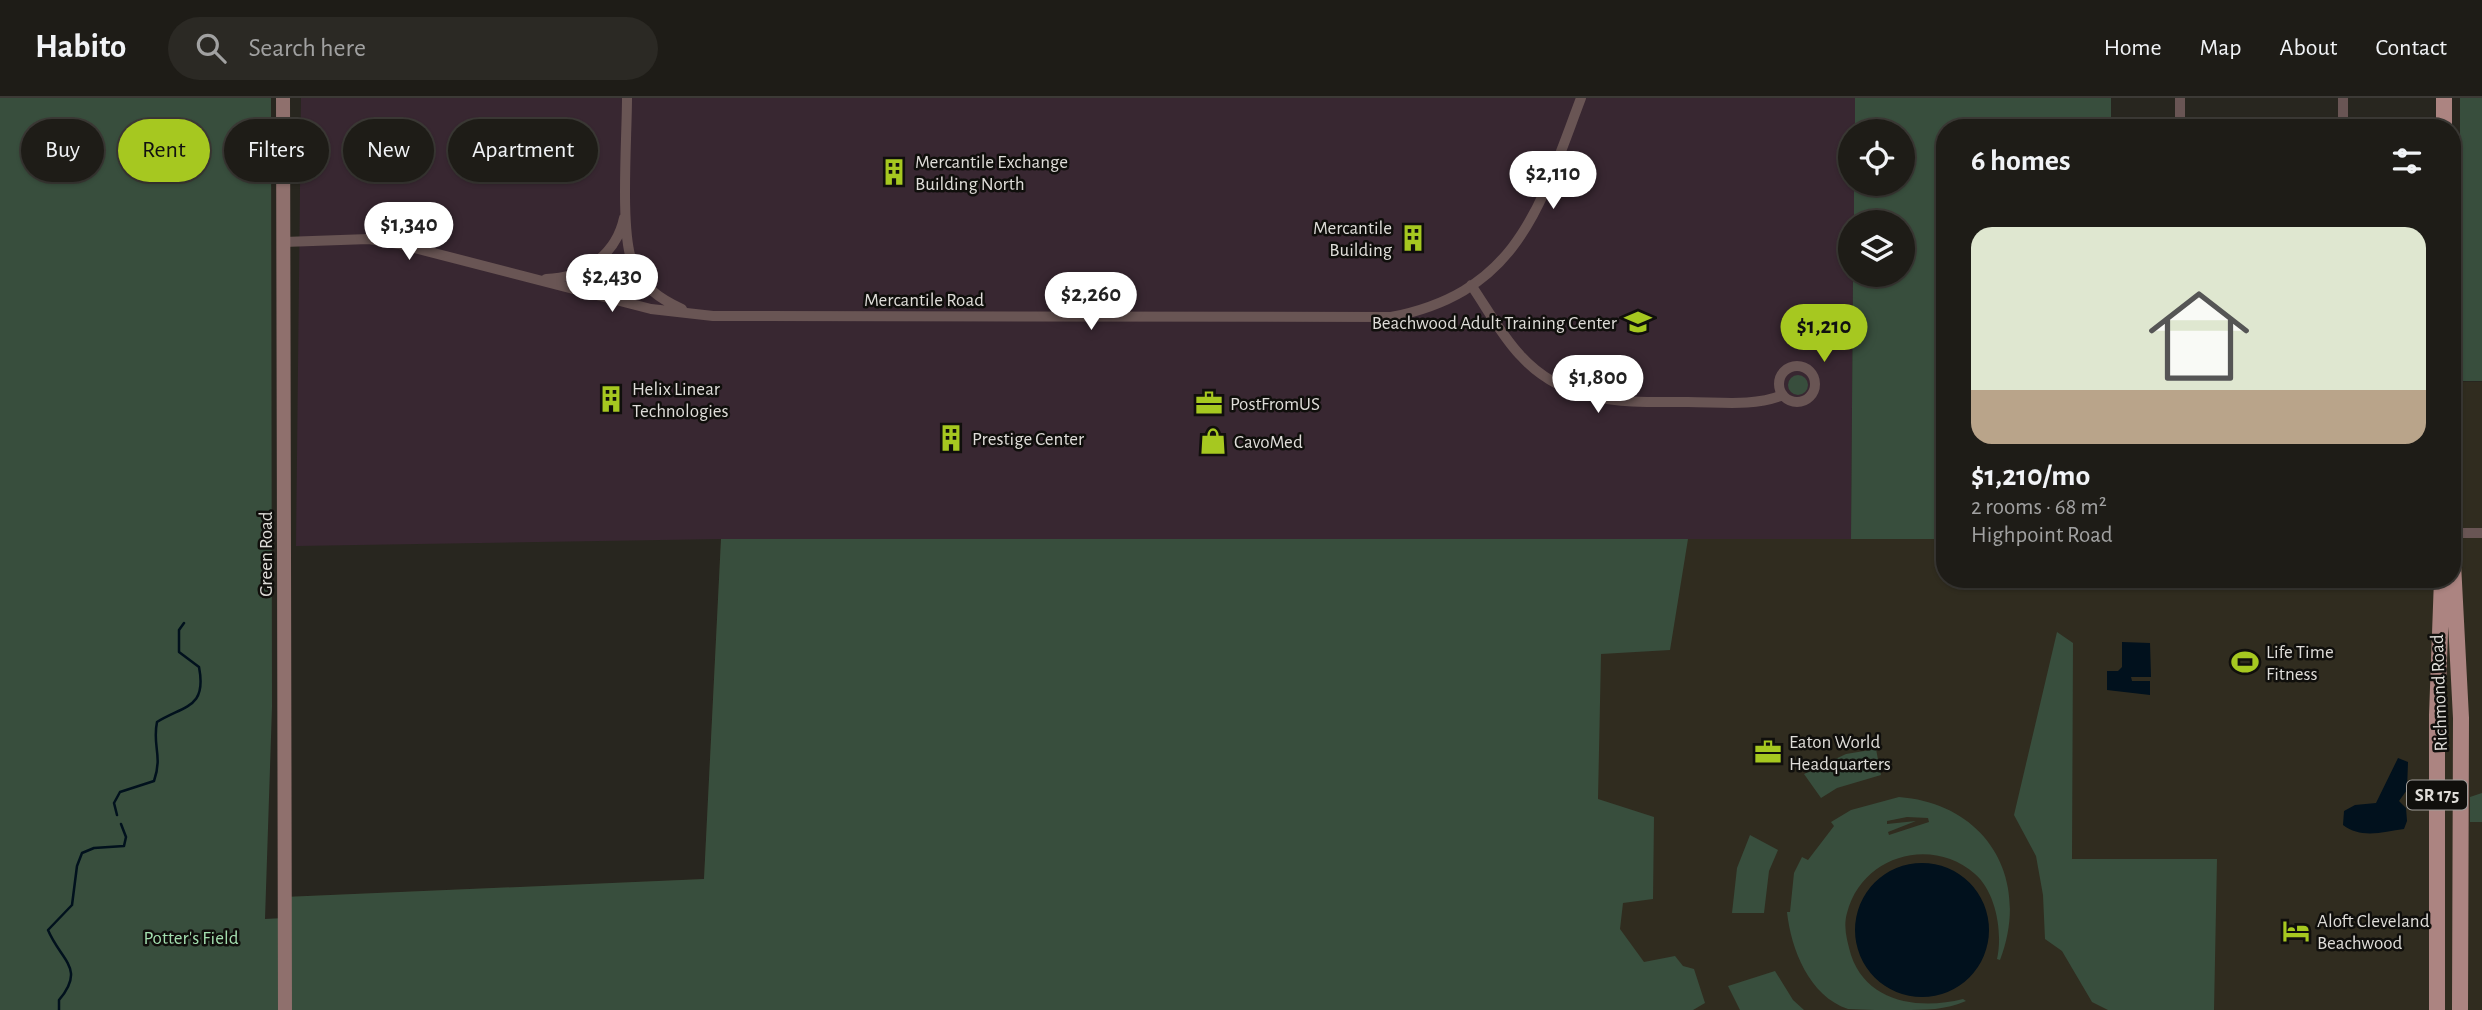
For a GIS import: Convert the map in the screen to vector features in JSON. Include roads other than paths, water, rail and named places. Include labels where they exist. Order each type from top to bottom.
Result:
[{"type":"main road","name":"Green Road","points":[[284,98],[285,1010]]},
{"type":"main road","points":[[2444,98],[2444,119]]},
{"type":"main road","name":"Richmond Road","points":[[2437,1010],[2437,715],[2442,588]]},
{"type":"main road","name":"Richmond Road","points":[[2454,588],[2461,718],[2460,1010]]},
{"type":"main road","points":[[2437,883],[2446,918],[2446,993],[2450,1010]]},
{"type":"street","points":[[627,98],[628,243],[640,276],[661,300],[696,315]]},
{"type":"street","name":"Mercantile Road","points":[[284,242],[369,239],[393,243],[651,309],[696,315],[1376,318],[1430,308],[1471,285],[1505,259],[1534,215],[1581,98]]},
{"type":"street","points":[[2180,98],[2180,119]]},
{"type":"street","points":[[2343,98],[2343,119]]},
{"type":"street","points":[[535,279],[571,275],[598,261],[618,236],[627,207]]},
{"type":"street","points":[[1471,285],[1519,354],[1546,379],[1580,395],[1602,401],[1708,402],[1765,402],[1783,396]]},
{"type":"street","points":[[2461,533],[2482,533]]},
{"type":"water","points":[[2122,642],[2150,643],[2151,677],[2131,677],[2132,681],[2150,681],[2150,695],[2107,690],[2107,671],[2118,671],[2122,667]]},
{"type":"water","points":[[2398,758],[2408,762],[2407,790],[2399,801],[2406,808],[2407,821],[2404,829],[2365,833],[2343,825],[2344,811],[2355,805],[2376,803]]},
{"type":"water","points":[[1922,863],[1948,868],[1969,883],[1984,904],[1989,930],[1984,956],[1969,977],[1948,992],[1922,997],[1896,992],[1875,977],[1860,956],[1855,930],[1860,904],[1875,883],[1896,868]]},
{"type":"waterway","points":[[117,815],[114,803],[120,792],[154,781],[158,764],[157,722],[192,704],[200,690],[199,667],[179,652],[179,630],[184,623]]},
{"type":"waterway","points":[[59,1010],[59,1000],[71,980],[71,972],[48,930],[72,905],[77,866],[82,853],[94,848],[124,846],[126,837],[121,824]]},
{"type":"place","name":"Mercantile Exchange Building North","points":[[894,172]]},
{"type":"place","name":"Mercantile Building","points":[[1413,238]]},
{"type":"place","name":"Beachwood Adult Training Center","points":[[1638,322]]},
{"type":"place","name":"Helix Linear Technologies","points":[[611,399]]},
{"type":"place","name":"PostFromUS","points":[[1209,403]]},
{"type":"place","name":"Prestige Center","points":[[951,438]]},
{"type":"place","name":"CavoMed","points":[[1213,441]]},
{"type":"place","name":"Life Time Fitness","points":[[2245,662]]},
{"type":"place","name":"Eaton World Headquarters","points":[[1768,752]]},
{"type":"place","name":"Aloft Cleveland Beachwood","points":[[2296,931]]},
{"type":"park label","name":"Potter's Field","points":[[191,937]]}]
